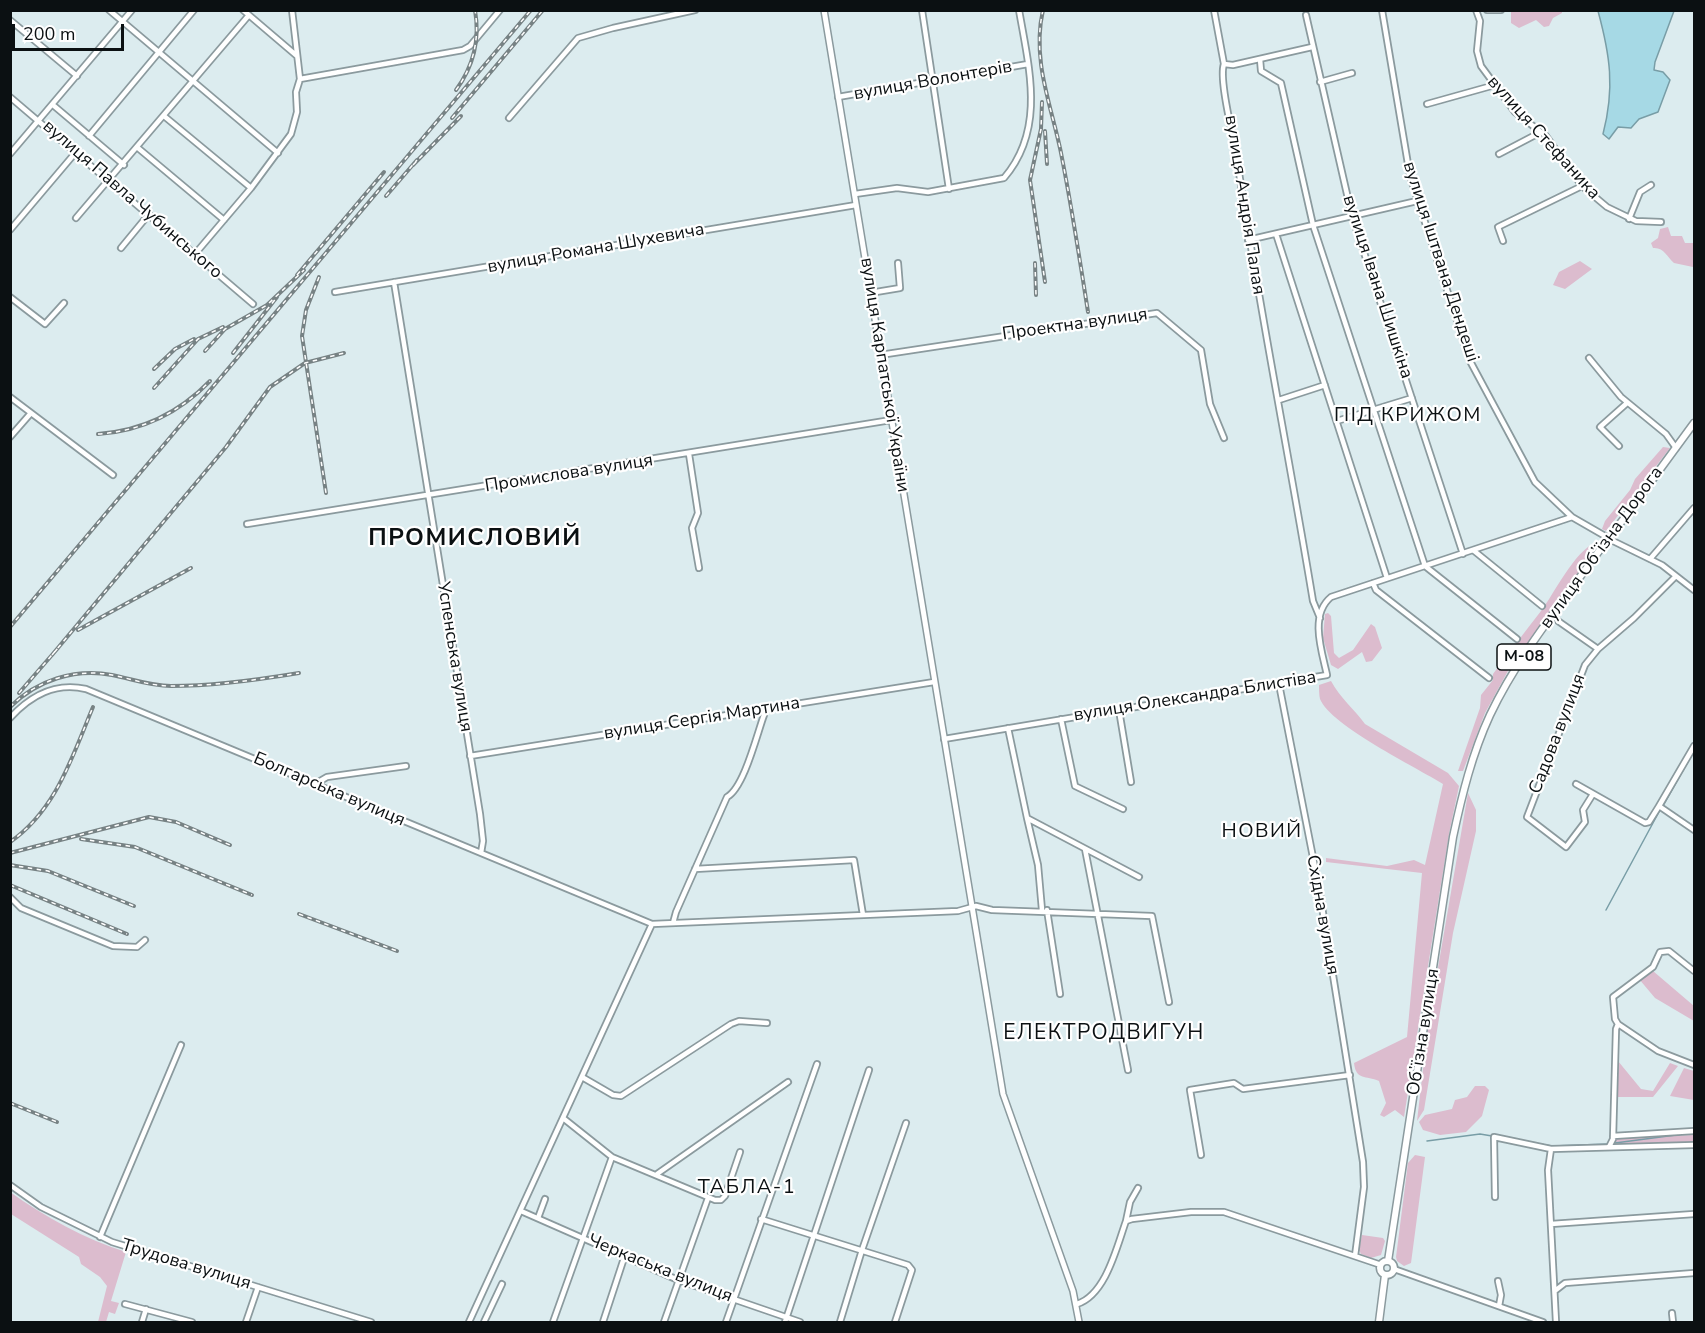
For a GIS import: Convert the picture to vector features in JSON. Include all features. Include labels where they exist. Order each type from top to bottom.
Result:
[{"type":"highway","name":"вулиця Обʼїзна Дорога","points":[[1460,803],[1468,773],[1491,714],[1509,680],[1599,551],[1695,423]]},
{"type":"highway","name":"Обʼїзна вулиця","points":[[1388,1261],[1460,803]]},
{"type":"highway","points":[[1388,1261],[1392,1263],[1394,1269],[1390,1275],[1385,1275],[1381,1272],[1381,1265],[1388,1261]]},
{"type":"highway","points":[[1379,1323],[1385,1275]]},
{"type":"main road","name":"вулиця Карпатської України","points":[[824,10],[934,682],[1007,1109],[1076,1301]]},
{"type":"main road","points":[[1076,1301],[1079,1323]]},
{"type":"street","points":[[109,10],[278,153]]},
{"type":"street","points":[[10,154],[132,10]]},
{"type":"street","points":[[89,136],[194,10]]},
{"type":"street","points":[[243,10],[297,56]]},
{"type":"street","points":[[195,254],[291,134],[295,123],[296,92],[300,79],[292,10]]},
{"type":"street","points":[[300,79],[463,50],[470,46],[500,10]]},
{"type":"street","points":[[509,118],[578,38],[695,10]]},
{"type":"street","points":[[922,10],[949,189]]},
{"type":"street","points":[[855,194],[897,188],[928,192],[1000,181],[1008,174],[1027,136],[1032,111],[1028,64],[1019,10]]},
{"type":"street","name":"вулиця Андрія Палая","points":[[1214,10],[1224,64],[1221,72],[1230,116],[1233,149],[1238,164],[1248,240],[1279,400],[1313,601],[1320,618]]},
{"type":"street","name":"вулиця Іштвана Дендеші","points":[[1382,10],[1404,147],[1417,201],[1458,331],[1477,377],[1529,474],[1572,517],[1605,536]]},
{"type":"street","points":[[1477,12],[1501,10]]},
{"type":"street","name":"вулиця Стефаника","points":[[1477,12],[1478,57],[1481,66],[1519,116],[1541,132],[1558,150],[1582,186],[1606,207],[1629,219],[1646,223],[1661,222]]},
{"type":"street","points":[[76,218],[124,165],[249,15]]},
{"type":"street","name":"вулиця Івана Шишкіна","points":[[1306,15],[1352,216],[1463,554]]},
{"type":"street","points":[[10,20],[77,76]]},
{"type":"street","points":[[1224,64],[1233,66],[1312,47]]},
{"type":"street","points":[[1260,59],[1261,71],[1281,83],[1313,225],[1425,566],[1517,639]]},
{"type":"street","name":"вулиця Волонтерів","points":[[838,98],[1028,64]]},
{"type":"street","points":[[1320,82],[1352,73]]},
{"type":"street","points":[[1427,104],[1495,84]]},
{"type":"street","name":"вулиця Павла Чубинського","points":[[10,97],[111,180],[253,304]]},
{"type":"street","name":"вулиця Павла Чубинського","points":[[52,105],[124,165]]},
{"type":"street","points":[[164,116],[250,188]]},
{"type":"street","points":[[1499,153],[1541,132]]},
{"type":"street","points":[[138,148],[224,220]]},
{"type":"street","points":[[10,230],[76,152]]},
{"type":"street","points":[[1629,219],[1640,192],[1651,185]]},
{"type":"street","points":[[1503,241],[1498,227],[1582,186]]},
{"type":"street","points":[[1248,240],[1417,201]]},
{"type":"street","name":"вулиця Романа Шухевича","points":[[335,292],[856,205]]},
{"type":"street","points":[[121,248],[149,214]]},
{"type":"street","points":[[1276,234],[1387,578]]},
{"type":"street","points":[[870,293],[900,288],[898,263]]},
{"type":"street","name":"Успенська вулиця","points":[[394,282],[471,756],[483,841],[481,853]]},
{"type":"street","points":[[10,297],[45,324],[64,303]]},
{"type":"street","name":"Проектна вулиця","points":[[880,355],[1157,313],[1201,350],[1210,404],[1224,438]]},
{"type":"street","points":[[1589,358],[1627,403],[1666,434],[1676,448]]},
{"type":"street","points":[[1279,400],[1325,385]]},
{"type":"street","points":[[10,397],[113,476]]},
{"type":"street","points":[[1337,421],[1412,398]]},
{"type":"street","points":[[1619,446],[1600,428],[1627,403]]},
{"type":"street","points":[[10,437],[31,413]]},
{"type":"street","name":"Промислова вулиця","points":[[247,524],[891,420]]},
{"type":"street","points":[[689,454],[698,513],[692,528],[699,567]]},
{"type":"street","points":[[1650,559],[1695,508]]},
{"type":"street","points":[[1320,618],[1326,602],[1331,597],[1572,517]]},
{"type":"street","points":[[1613,540],[1650,559],[1695,590]]},
{"type":"street","points":[[1473,550],[1542,606]]},
{"type":"street","name":"Садова вулиця","points":[[1593,794],[1583,810],[1585,822],[1566,847],[1527,817],[1584,668],[1598,649],[1676,576]]},
{"type":"street","points":[[1373,583],[1376,590],[1489,678]]},
{"type":"street","name":"вулиця Олександра Блистіва","points":[[944,739],[1327,675],[1319,634],[1320,618]]},
{"type":"street","points":[[1558,621],[1598,649]]},
{"type":"street","name":"вулиця Сергія Мартина","points":[[471,756],[934,682]]},
{"type":"street","name":"Східна вулиця","points":[[1279,684],[1319,888],[1350,1075],[1364,1186],[1355,1256]]},
{"type":"street","name":"Болгарська вулиця","points":[[10,718],[25,703],[47,690],[67,686],[80,688],[652,924]]},
{"type":"street","points":[[673,923],[727,797],[733,794],[743,773],[763,716],[763,709]]},
{"type":"street","points":[[1119,710],[1131,782]]},
{"type":"street","points":[[1061,719],[1075,786],[1123,809]]},
{"type":"street","points":[[1008,728],[1038,865],[1060,994]]},
{"type":"street","points":[[1576,784],[1645,823],[1649,822],[1695,746]]},
{"type":"street","points":[[315,784],[327,777],[406,766]]},
{"type":"street","points":[[1659,806],[1695,830]]},
{"type":"street","points":[[1027,818],[1139,877]]},
{"type":"street","points":[[1085,849],[1095,912],[1128,1070]]},
{"type":"street","points":[[695,869],[854,860],[863,915]]},
{"type":"street","points":[[10,897],[21,908],[113,946],[136,946],[145,940]]},
{"type":"street","points":[[469,1323],[652,924],[961,911],[972,908],[1152,916],[1168,1002]]},
{"type":"street","points":[[1695,971],[1669,951],[1662,951],[1653,967],[1613,997],[1615,1019],[1618,1024],[1658,1051],[1695,1065]]},
{"type":"street","points":[[582,1077],[613,1095],[621,1096],[730,1024],[739,1021],[767,1023]]},
{"type":"street","points":[[1609,1148],[1613,1136],[1618,1024]]},
{"type":"street","points":[[100,1237],[181,1046]]},
{"type":"street","points":[[726,1323],[817,1064]]},
{"type":"street","points":[[786,1320],[869,1070]]},
{"type":"street","points":[[1201,1155],[1190,1090],[1234,1083],[1243,1089],[1350,1075]]},
{"type":"street","points":[[657,1174],[788,1082]]},
{"type":"street","points":[[563,1118],[612,1157],[657,1174],[708,1198],[722,1200],[740,1152]]},
{"type":"street","points":[[840,1323],[862,1250],[906,1123]]},
{"type":"street","points":[[1613,1136],[1695,1131]]},
{"type":"street","points":[[1495,1197],[1494,1137],[1551,1149],[1695,1145]]},
{"type":"street","points":[[1551,1149],[1548,1170],[1556,1323]]},
{"type":"street","points":[[553,1323],[612,1157]]},
{"type":"street","name":"Трудова вулиця","points":[[10,1185],[41,1207],[100,1237],[371,1323]]},
{"type":"street","points":[[1076,1301],[1089,1297],[1109,1270],[1130,1202],[1138,1188]]},
{"type":"street","points":[[664,1323],[708,1198]]},
{"type":"street","points":[[538,1218],[546,1199]]},
{"type":"street","points":[[1126,1221],[1214,1210],[1381,1265]]},
{"type":"street","name":"Черкаська вулиця","points":[[521,1211],[678,1280],[786,1320],[800,1323]]},
{"type":"street","points":[[1551,1224],[1695,1214]]},
{"type":"street","points":[[761,1219],[905,1263],[912,1270],[896,1323]]},
{"type":"street","points":[[603,1323],[625,1255]]},
{"type":"street","points":[[1394,1269],[1543,1323]]},
{"type":"street","points":[[1556,1290],[1565,1283],[1695,1274]]},
{"type":"street","points":[[1498,1281],[1501,1295],[1499,1306]]},
{"type":"street","points":[[484,1323],[502,1284]]},
{"type":"street","points":[[246,1323],[258,1287]]},
{"type":"street","points":[[125,1304],[192,1323]]},
{"type":"street","points":[[142,1323],[146,1309]]},
{"type":"street","points":[[1672,1313],[1673,1323]]},
{"type":"shaded area","points":[[1562,10],[1562,13],[1553,18],[1549,26],[1544,27],[1536,20],[1519,28],[1511,23],[1511,12]]},
{"type":"shaded area","points":[[1668,227],[1671,236],[1682,236],[1685,243],[1694,243],[1693,267],[1674,263],[1663,251],[1653,248],[1651,243],[1658,238],[1660,229]]},
{"type":"shaded area","points":[[1580,261],[1592,269],[1565,289],[1553,285],[1559,272]]},
{"type":"shaded area","points":[[1663,447],[1670,448],[1606,531],[1602,529],[1605,521],[1630,490],[1635,479]]},
{"type":"shaded area","points":[[1596,542],[1597,545],[1590,557],[1509,669],[1485,713],[1463,771],[1458,771],[1480,708],[1481,695],[1493,680],[1493,674],[1541,611],[1572,563]]},
{"type":"shaded area","points":[[1328,613],[1331,616],[1334,653],[1339,658],[1353,650],[1371,624],[1375,627],[1382,648],[1372,661],[1366,662],[1362,652],[1338,669],[1331,665],[1323,638],[1325,614]]},
{"type":"shaded area","points":[[1331,681],[1365,724],[1448,773],[1459,786],[1449,834],[1404,1117],[1395,1110],[1384,1117],[1380,1115],[1386,1103],[1379,1081],[1359,1075],[1354,1063],[1407,1037],[1422,873],[1326,862],[1326,858],[1387,866],[1414,860],[1425,865],[1443,784],[1357,733],[1327,710],[1320,699],[1319,685]]},
{"type":"shaded area","points":[[1468,793],[1476,810],[1476,831],[1453,933],[1424,1110],[1417,1121],[1428,1026]]},
{"type":"shaded area","points":[[1653,971],[1694,1006],[1694,1021],[1655,998],[1639,979]]},
{"type":"shaded area","points":[[1618,1061],[1641,1089],[1653,1091],[1670,1063],[1678,1066],[1653,1097],[1617,1097]]},
{"type":"shaded area","points":[[1684,1068],[1694,1071],[1694,1100],[1670,1096]]},
{"type":"shaded area","points":[[1475,1086],[1485,1086],[1489,1090],[1482,1116],[1466,1132],[1440,1135],[1423,1130],[1419,1122],[1425,1115],[1452,1109],[1455,1100],[1467,1097]]},
{"type":"shaded area","points":[[1694,1135],[1694,1143],[1613,1146],[1616,1138]]},
{"type":"shaded area","points":[[1415,1155],[1425,1157],[1411,1263],[1404,1266],[1397,1261],[1396,1257],[1408,1163]]},
{"type":"shaded area","points":[[10,1192],[66,1226],[96,1241],[126,1252],[111,1301],[119,1303],[115,1314],[109,1312],[106,1322],[98,1322],[107,1286],[100,1277],[81,1264],[79,1257],[11,1214]]},
{"type":"shaded area","points":[[1362,1235],[1383,1238],[1385,1241],[1381,1255],[1371,1258],[1361,1254],[1359,1250]]},
{"type":"water","points":[[1598,11],[1674,11],[1655,62],[1654,70],[1663,72],[1670,80],[1658,112],[1639,119],[1631,128],[1618,127],[1609,139],[1603,134],[1609,102],[1610,72],[1606,42]]},
{"type":"waterway","points":[[1663,806],[1694,751]]},
{"type":"waterway","points":[[1606,910],[1660,810]]},
{"type":"waterway","points":[[1615,1143],[1691,1133]]},
{"type":"waterway","points":[[1427,1141],[1480,1134],[1552,1146],[1608,1144]]},
{"type":"railway","points":[[456,90],[467,72],[474,52],[477,32],[475,10]]},
{"type":"railway","points":[[10,627],[531,10]]},
{"type":"railway","points":[[452,118],[543,10]]},
{"type":"railway","points":[[1043,10],[1040,29],[1041,67],[1066,177],[1088,312]]},
{"type":"railway","points":[[1042,102],[1041,129],[1030,180],[1045,282]]},
{"type":"railway","points":[[413,165],[461,116]]},
{"type":"railway","points":[[1045,131],[1047,164]]},
{"type":"railway","points":[[386,196],[417,160]]},
{"type":"railway","points":[[297,275],[384,172]]},
{"type":"railway","points":[[1035,263],[1036,295]]},
{"type":"railway","points":[[205,351],[225,329],[267,305],[304,270]]},
{"type":"railway","points":[[319,277],[306,310],[302,336],[326,493]]},
{"type":"railway","points":[[233,353],[277,297]]},
{"type":"railway","points":[[154,388],[198,339],[223,327]]},
{"type":"railway","points":[[154,369],[175,349],[194,339]]},
{"type":"railway","points":[[52,655],[226,447],[270,387],[305,363],[344,353]]},
{"type":"railway","points":[[98,434],[130,429],[159,418],[186,402],[210,381]]},
{"type":"railway","points":[[78,630],[191,568]]},
{"type":"railway","points":[[19,693],[58,648]]},
{"type":"railway","points":[[10,707],[44,683],[84,673],[112,675],[163,686],[235,682],[299,673]]},
{"type":"railway","points":[[10,842],[26,829],[51,798],[70,763],[93,707]]},
{"type":"railway","points":[[10,853],[149,817],[176,822],[230,845]]},
{"type":"railway","points":[[81,839],[135,847],[252,895]]},
{"type":"railway","points":[[10,865],[48,871],[134,906]]},
{"type":"railway","points":[[10,885],[127,934]]},
{"type":"railway","points":[[299,914],[397,951]]},
{"type":"railway","points":[[10,1103],[57,1122]]},
{"type":"district","name":"ПІД КРИЖОМ","points":[[1408,416]]},
{"type":"district","name":"ПРОМИСЛОВИЙ","points":[[475,539]]},
{"type":"district","name":"НОВИЙ","points":[[1262,832]]},
{"type":"district","name":"ЕЛЕКТРОДВИГУН","points":[[1104,1034]]},
{"type":"district","name":"ТАБЛА-1","points":[[747,1188]]}]
